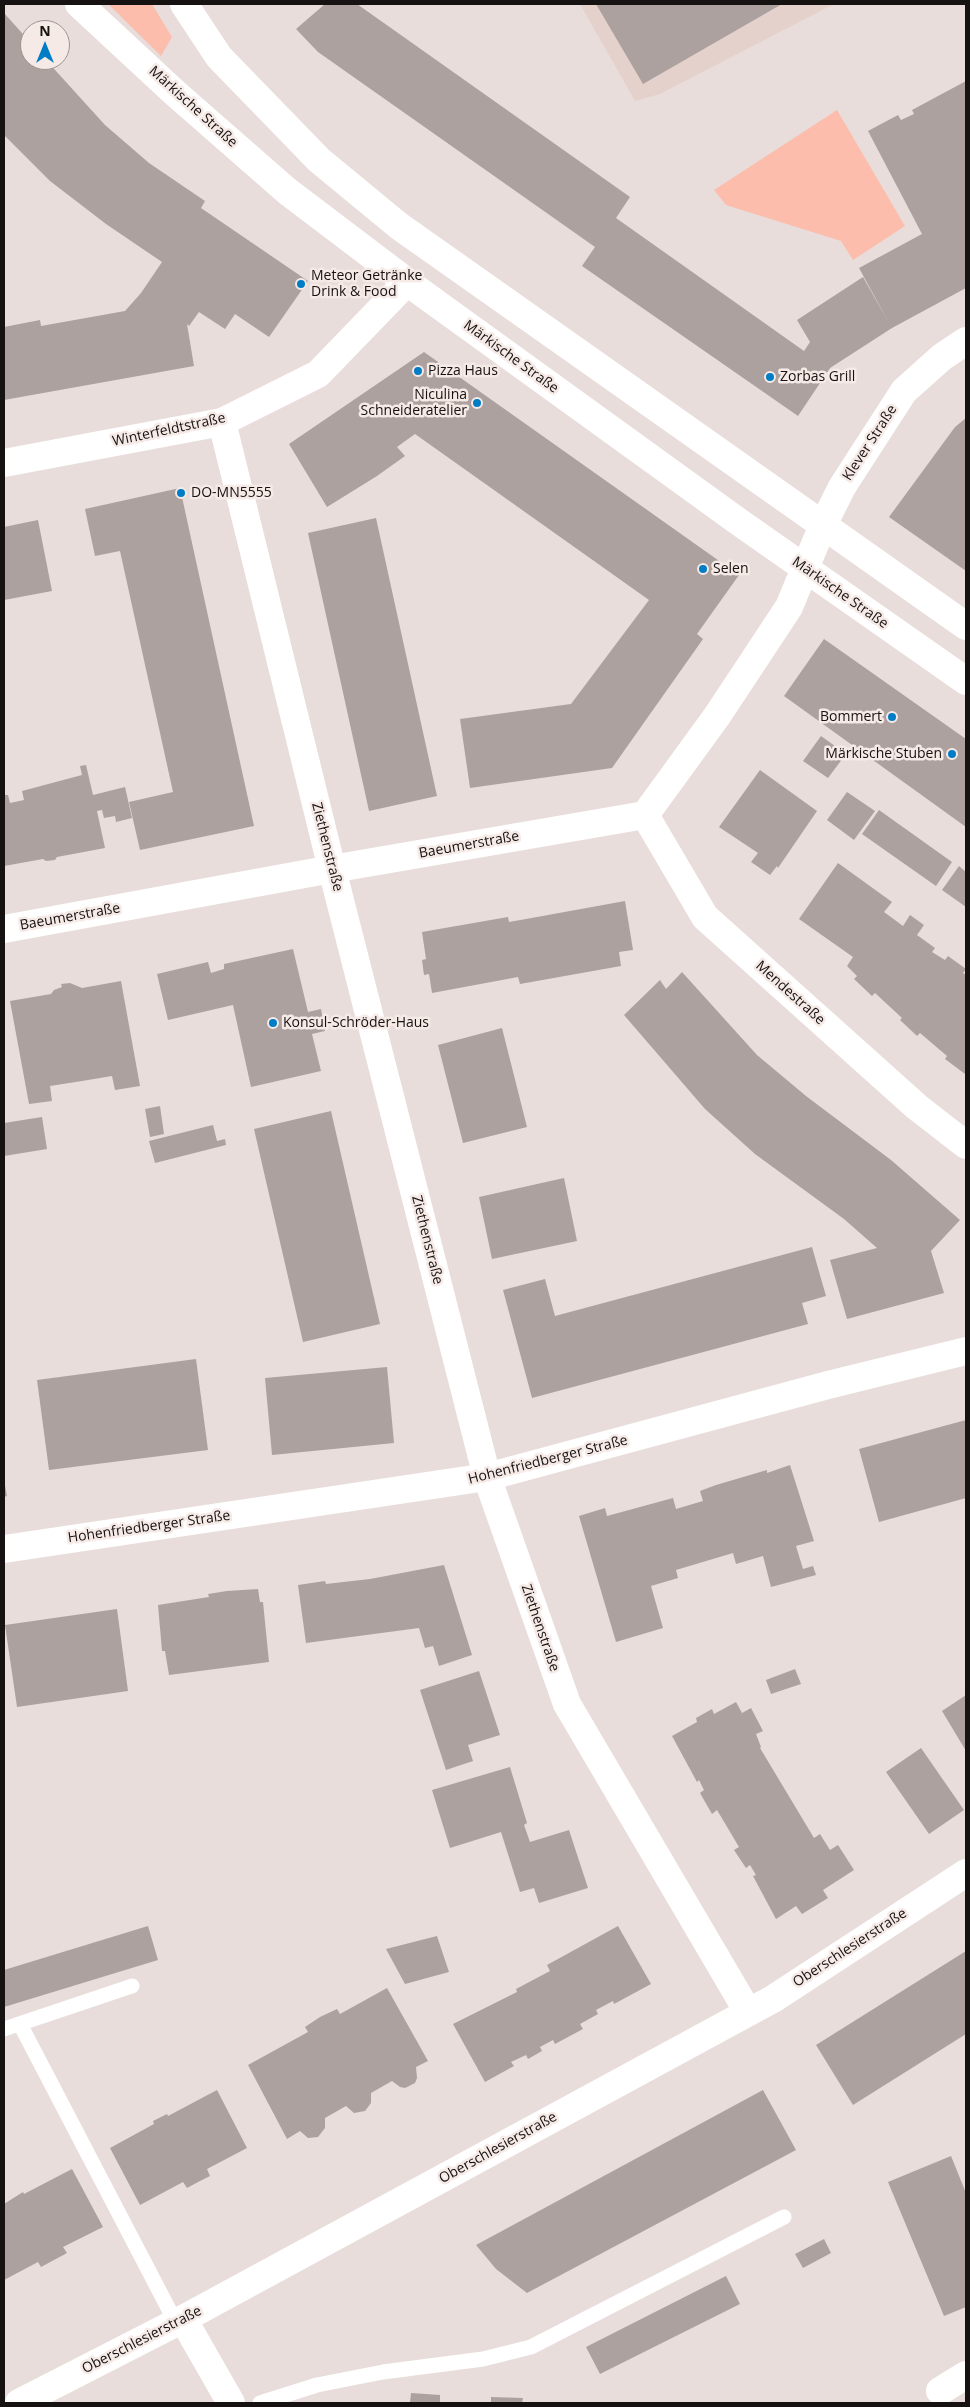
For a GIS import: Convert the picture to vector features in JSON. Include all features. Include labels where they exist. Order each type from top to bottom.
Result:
[{"type":"street","name":"Märkische Straße","points":[[79,4],[175,93],[287,191],[407,282],[805,569],[966,681]]},
{"type":"street","points":[[184,4],[218,57],[319,160],[359,195],[399,226],[966,626]]},
{"type":"street","name":"Winterfeldtstraße","points":[[4,463],[222,422],[318,374],[407,282]]},
{"type":"street","name":"Klever Straße","points":[[805,569],[842,488],[904,391],[942,357],[966,341]]},
{"type":"street","name":"Ziethenstraße","points":[[222,422],[332,869],[487,1477],[567,1704],[748,2012]]},
{"type":"street","points":[[645,815],[717,716],[789,607],[805,569]]},
{"type":"street","name":"Baeumerstraße","points":[[4,929],[332,869],[645,815]]},
{"type":"street","name":"Mendestraße","points":[[645,815],[706,917],[917,1108],[966,1144]]},
{"type":"street","name":"Hohenfriedberger Straße","points":[[4,1549],[487,1477],[828,1385],[966,1351]]},
{"type":"street","name":"Oberschlesierstraße","points":[[19,2403],[179,2321],[773,1999],[966,1873]]},
{"type":"street","points":[[179,2321],[232,2403]]},
{"type":"street","points":[[940,2390],[966,2375]]},
{"type":"lane","points":[[4,2029],[132,1986]]},
{"type":"lane","points":[[20,2024],[179,2321]]},
{"type":"lane","points":[[260,2403],[316,2385],[383,2372],[483,2359],[531,2347],[784,2217]]},
{"type":"shaded area","points":[[108,4],[152,4],[172,37],[161,56]]},
{"type":"shaded area","points":[[580,4],[834,4],[660,94],[635,101]]},
{"type":"shaded area","points":[[837,110],[905,226],[853,260],[841,241],[726,205],[714,190]]},
{"type":"building","points":[[325,4],[357,4],[630,197],[616,218],[804,351],[810,342],[797,320],[863,277],[889,323],[859,268],[922,234],[868,131],[898,115],[901,120],[914,114],[912,110],[966,81],[966,288],[892,328],[830,368],[798,416],[582,266],[595,247],[318,52],[296,29]]},
{"type":"building","points":[[596,4],[782,4],[643,84]]},
{"type":"building","points":[[4,13],[20,31],[20,70],[55,70],[105,125],[149,163],[205,201],[201,208],[308,281],[269,337],[235,314],[225,329],[199,312],[189,326],[187,324],[194,366],[4,400],[4,327],[40,320],[41,326],[125,311],[141,293],[162,262],[106,224],[50,181],[4,135]]},
{"type":"building","points":[[424,352],[739,575],[697,634],[703,639],[612,768],[470,788],[460,719],[571,704],[649,600],[415,434],[397,447],[405,456],[327,507],[289,444]]},
{"type":"building","points":[[966,418],[966,571],[889,517],[955,427]]},
{"type":"building","points":[[180,488],[254,826],[140,850],[129,802],[173,792],[120,551],[95,556],[85,509]]},
{"type":"building","points":[[376,518],[437,796],[369,811],[308,533]]},
{"type":"building","points":[[38,520],[52,591],[4,600],[4,527]]},
{"type":"building","points":[[824,639],[966,739],[966,827],[784,696]]},
{"type":"building","points":[[821,736],[846,754],[828,778],[803,761]]},
{"type":"building","points":[[86,765],[93,795],[125,787],[132,818],[116,822],[115,816],[104,818],[102,810],[97,811],[105,848],[57,857],[55,860],[46,861],[43,859],[4,866],[4,795],[8,795],[10,803],[24,800],[22,791],[82,775],[80,766]]},
{"type":"building","points":[[760,770],[817,811],[778,868],[777,866],[770,875],[751,862],[758,853],[719,827]]},
{"type":"building","points":[[847,792],[875,811],[854,840],[827,820]]},
{"type":"building","points":[[879,810],[952,862],[936,886],[862,834]]},
{"type":"building","points":[[838,863],[892,902],[884,912],[903,926],[910,915],[924,925],[917,935],[935,948],[932,952],[945,960],[948,956],[966,969],[963,973],[966,975],[965,1074],[945,1059],[947,1056],[920,1033],[917,1036],[900,1020],[902,1018],[875,993],[872,996],[854,979],[857,976],[847,966],[853,957],[799,919]]},
{"type":"building","points":[[959,866],[966,872],[966,907],[942,890]]},
{"type":"building","points":[[625,901],[633,950],[619,952],[621,966],[520,984],[518,977],[432,993],[429,974],[424,975],[422,960],[426,959],[422,932],[508,917],[509,922]]},
{"type":"building","name":"Konsul-Schröder-Haus","points":[[293,949],[308,1012],[321,1009],[325,1031],[312,1034],[321,1071],[251,1087],[233,1005],[168,1020],[157,974],[208,962],[211,973],[224,969],[224,964]]},
{"type":"building","points":[[682,972],[757,1055],[806,1096],[891,1160],[960,1220],[931,1251],[944,1293],[847,1319],[830,1260],[877,1248],[844,1219],[755,1154],[705,1109],[624,1015],[660,980],[666,989]]},
{"type":"building","points":[[121,981],[140,1086],[115,1090],[112,1076],[50,1086],[52,1101],[29,1104],[10,1001],[51,994],[54,990],[62,987],[61,984],[70,983],[82,988]]},
{"type":"building","points":[[502,1028],[527,1127],[463,1143],[438,1045]]},
{"type":"building","points":[[160,1106],[164,1134],[150,1137],[145,1109]]},
{"type":"building","points":[[331,1111],[380,1324],[303,1342],[254,1129]]},
{"type":"building","points":[[42,1117],[47,1149],[4,1156],[4,1123]]},
{"type":"building","points":[[213,1125],[217,1141],[225,1139],[226,1145],[155,1163],[149,1141]]},
{"type":"building","points":[[564,1178],[577,1241],[492,1259],[479,1197]]},
{"type":"building","points":[[812,1247],[826,1296],[802,1303],[808,1324],[532,1398],[503,1290],[545,1279],[555,1316]]},
{"type":"building","points":[[196,1359],[208,1450],[49,1470],[37,1380]]},
{"type":"building","points":[[387,1367],[394,1443],[272,1455],[265,1378]]},
{"type":"building","points":[[966,1420],[966,1498],[879,1522],[859,1449]]},
{"type":"building","points":[[790,1465],[814,1541],[796,1546],[803,1569],[813,1566],[816,1575],[771,1587],[763,1556],[736,1564],[733,1553],[676,1570],[678,1578],[651,1586],[663,1628],[616,1642],[579,1516],[605,1508],[607,1516],[673,1498],[676,1509],[703,1501],[700,1491],[767,1470],[767,1473]]},
{"type":"building","points":[[4,1480],[7,1496],[4,1497]]},
{"type":"building","points":[[444,1565],[472,1655],[439,1666],[433,1646],[425,1648],[419,1628],[306,1643],[298,1585],[325,1581],[326,1584],[370,1579]]},
{"type":"building","points":[[258,1589],[260,1602],[263,1602],[269,1662],[169,1675],[165,1651],[162,1651],[158,1605],[209,1597],[208,1594]]},
{"type":"building","points":[[117,1609],[128,1691],[17,1707],[5,1625]]},
{"type":"building","points":[[795,1669],[801,1684],[771,1694],[766,1680]]},
{"type":"building","points":[[479,1671],[500,1735],[468,1745],[473,1761],[446,1770],[420,1690]]},
{"type":"building","points":[[966,1695],[966,1751],[942,1711]]},
{"type":"building","points":[[736,1702],[742,1713],[751,1708],[763,1731],[756,1734],[760,1748],[814,1838],[820,1834],[830,1850],[838,1845],[854,1870],[823,1890],[828,1898],[802,1914],[796,1906],[776,1919],[753,1876],[756,1875],[750,1865],[746,1868],[734,1850],[739,1847],[717,1810],[712,1814],[700,1793],[704,1790],[699,1780],[697,1782],[672,1736],[697,1722],[696,1718],[712,1709],[714,1714]]},
{"type":"building","points":[[921,1748],[964,1810],[929,1834],[886,1772]]},
{"type":"building","points":[[510,1767],[527,1823],[524,1825],[530,1842],[569,1830],[588,1888],[539,1903],[534,1888],[520,1892],[501,1832],[450,1848],[432,1790]]},
{"type":"building","points":[[148,1926],[158,1960],[4,2007],[4,1970]]},
{"type":"building","points":[[618,1926],[651,1984],[614,2004],[613,2001],[596,2010],[598,2014],[580,2024],[583,2029],[555,2044],[553,2040],[540,2047],[542,2051],[528,2059],[526,2055],[511,2062],[514,2066],[485,2082],[453,2024],[517,1992],[516,1989],[550,1971],[547,1965]]},
{"type":"building","points":[[437,1936],[449,1972],[405,1984],[386,1949]]},
{"type":"building","points":[[966,1951],[966,2034],[853,2105],[816,2045]]},
{"type":"building","points":[[387,1988],[428,2061],[416,2067],[417,2078],[415,2083],[405,2088],[392,2081],[371,2093],[371,2103],[365,2111],[354,2113],[346,2106],[325,2118],[325,2128],[318,2137],[308,2138],[300,2131],[287,2139],[248,2065],[308,2032],[305,2027],[320,2017],[337,2009],[340,2014]]},
{"type":"building","points":[[217,2090],[247,2148],[207,2169],[210,2176],[187,2188],[183,2182],[140,2205],[110,2148],[154,2124],[153,2121],[167,2114],[168,2116]]},
{"type":"building","points":[[763,2090],[796,2150],[527,2293],[496,2269],[476,2245]]},
{"type":"building","points":[[951,2156],[966,2193],[966,2307],[944,2316],[888,2182]]},
{"type":"building","points":[[72,2169],[103,2227],[63,2247],[67,2253],[41,2267],[38,2262],[4,2280],[4,2204],[23,2192],[24,2194]]},
{"type":"building","points":[[824,2239],[831,2253],[803,2268],[795,2254]]},
{"type":"building","points":[[726,2276],[740,2304],[600,2374],[586,2347]]},
{"type":"building","points":[[411,2393],[440,2395],[440,2403],[410,2403]]},
{"type":"building","points":[[491,2397],[523,2398],[522,2403],[491,2403]]},
{"type":"place","name":"Meteor Getränke Drink & Food","points":[[301,284]]},
{"type":"place","name":"Pizza Haus","points":[[418,371]]},
{"type":"place","name":"Zorbas Grill","points":[[770,377]]},
{"type":"place","name":"Niculina Schneideratelier","points":[[477,403]]},
{"type":"place","name":"DO-MN5555","points":[[181,493]]},
{"type":"place","name":"Selen","points":[[703,569]]},
{"type":"place","name":"Bommert","points":[[892,717]]},
{"type":"place","name":"Märkische Stuben","points":[[952,754]]},
{"type":"place","name":"Konsul-Schröder-Haus","points":[[273,1023]]}]
